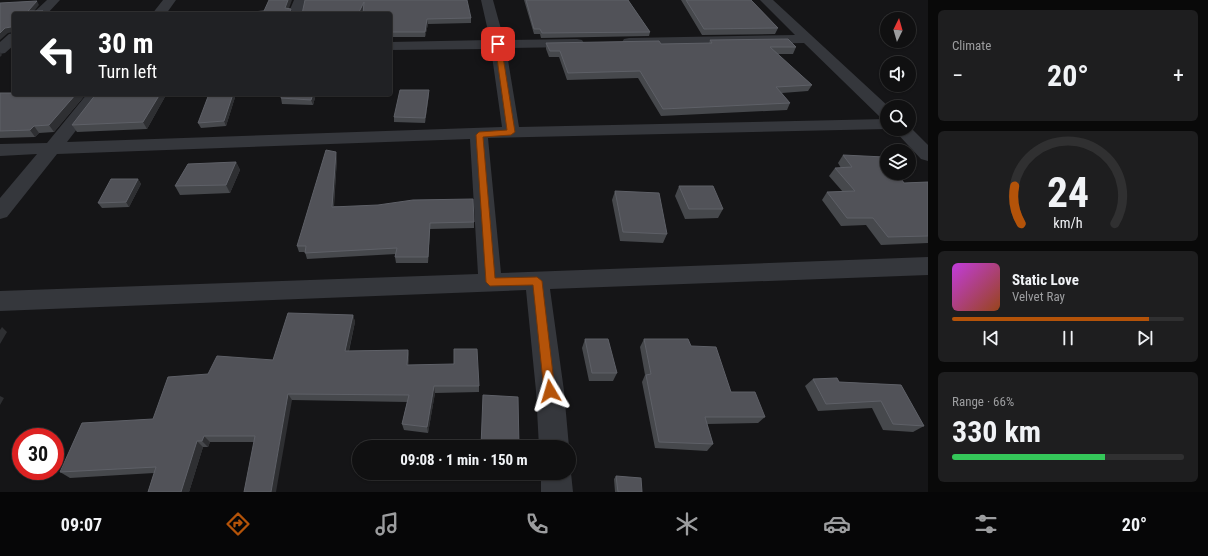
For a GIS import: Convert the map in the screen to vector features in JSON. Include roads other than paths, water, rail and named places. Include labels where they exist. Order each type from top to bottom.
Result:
[{"type":"street","points":[[41,12],[54,0]]},
{"type":"street","points":[[161,12],[170,0]]},
{"type":"street","points":[[296,12],[300,0]]},
{"type":"street","points":[[487,0],[498,44],[511,132]]},
{"type":"street","points":[[766,0],[880,108]]},
{"type":"street","points":[[0,50],[12,39]]},
{"type":"street","points":[[616,42],[806,39]]},
{"type":"street","points":[[392,46],[592,43]]},
{"type":"street","points":[[0,56],[12,55]]},
{"type":"street","points":[[0,212],[94,96]]},
{"type":"street","points":[[0,150],[54,147],[479,135],[511,132],[880,124]]},
{"type":"street","points":[[479,135],[490,282]]},
{"type":"street","points":[[909,136],[928,155]]},
{"type":"street","points":[[0,301],[928,266]]},
{"type":"street","points":[[537,281],[550,391],[554,440]]},
{"type":"street","points":[[556,480],[557,492]]}]
